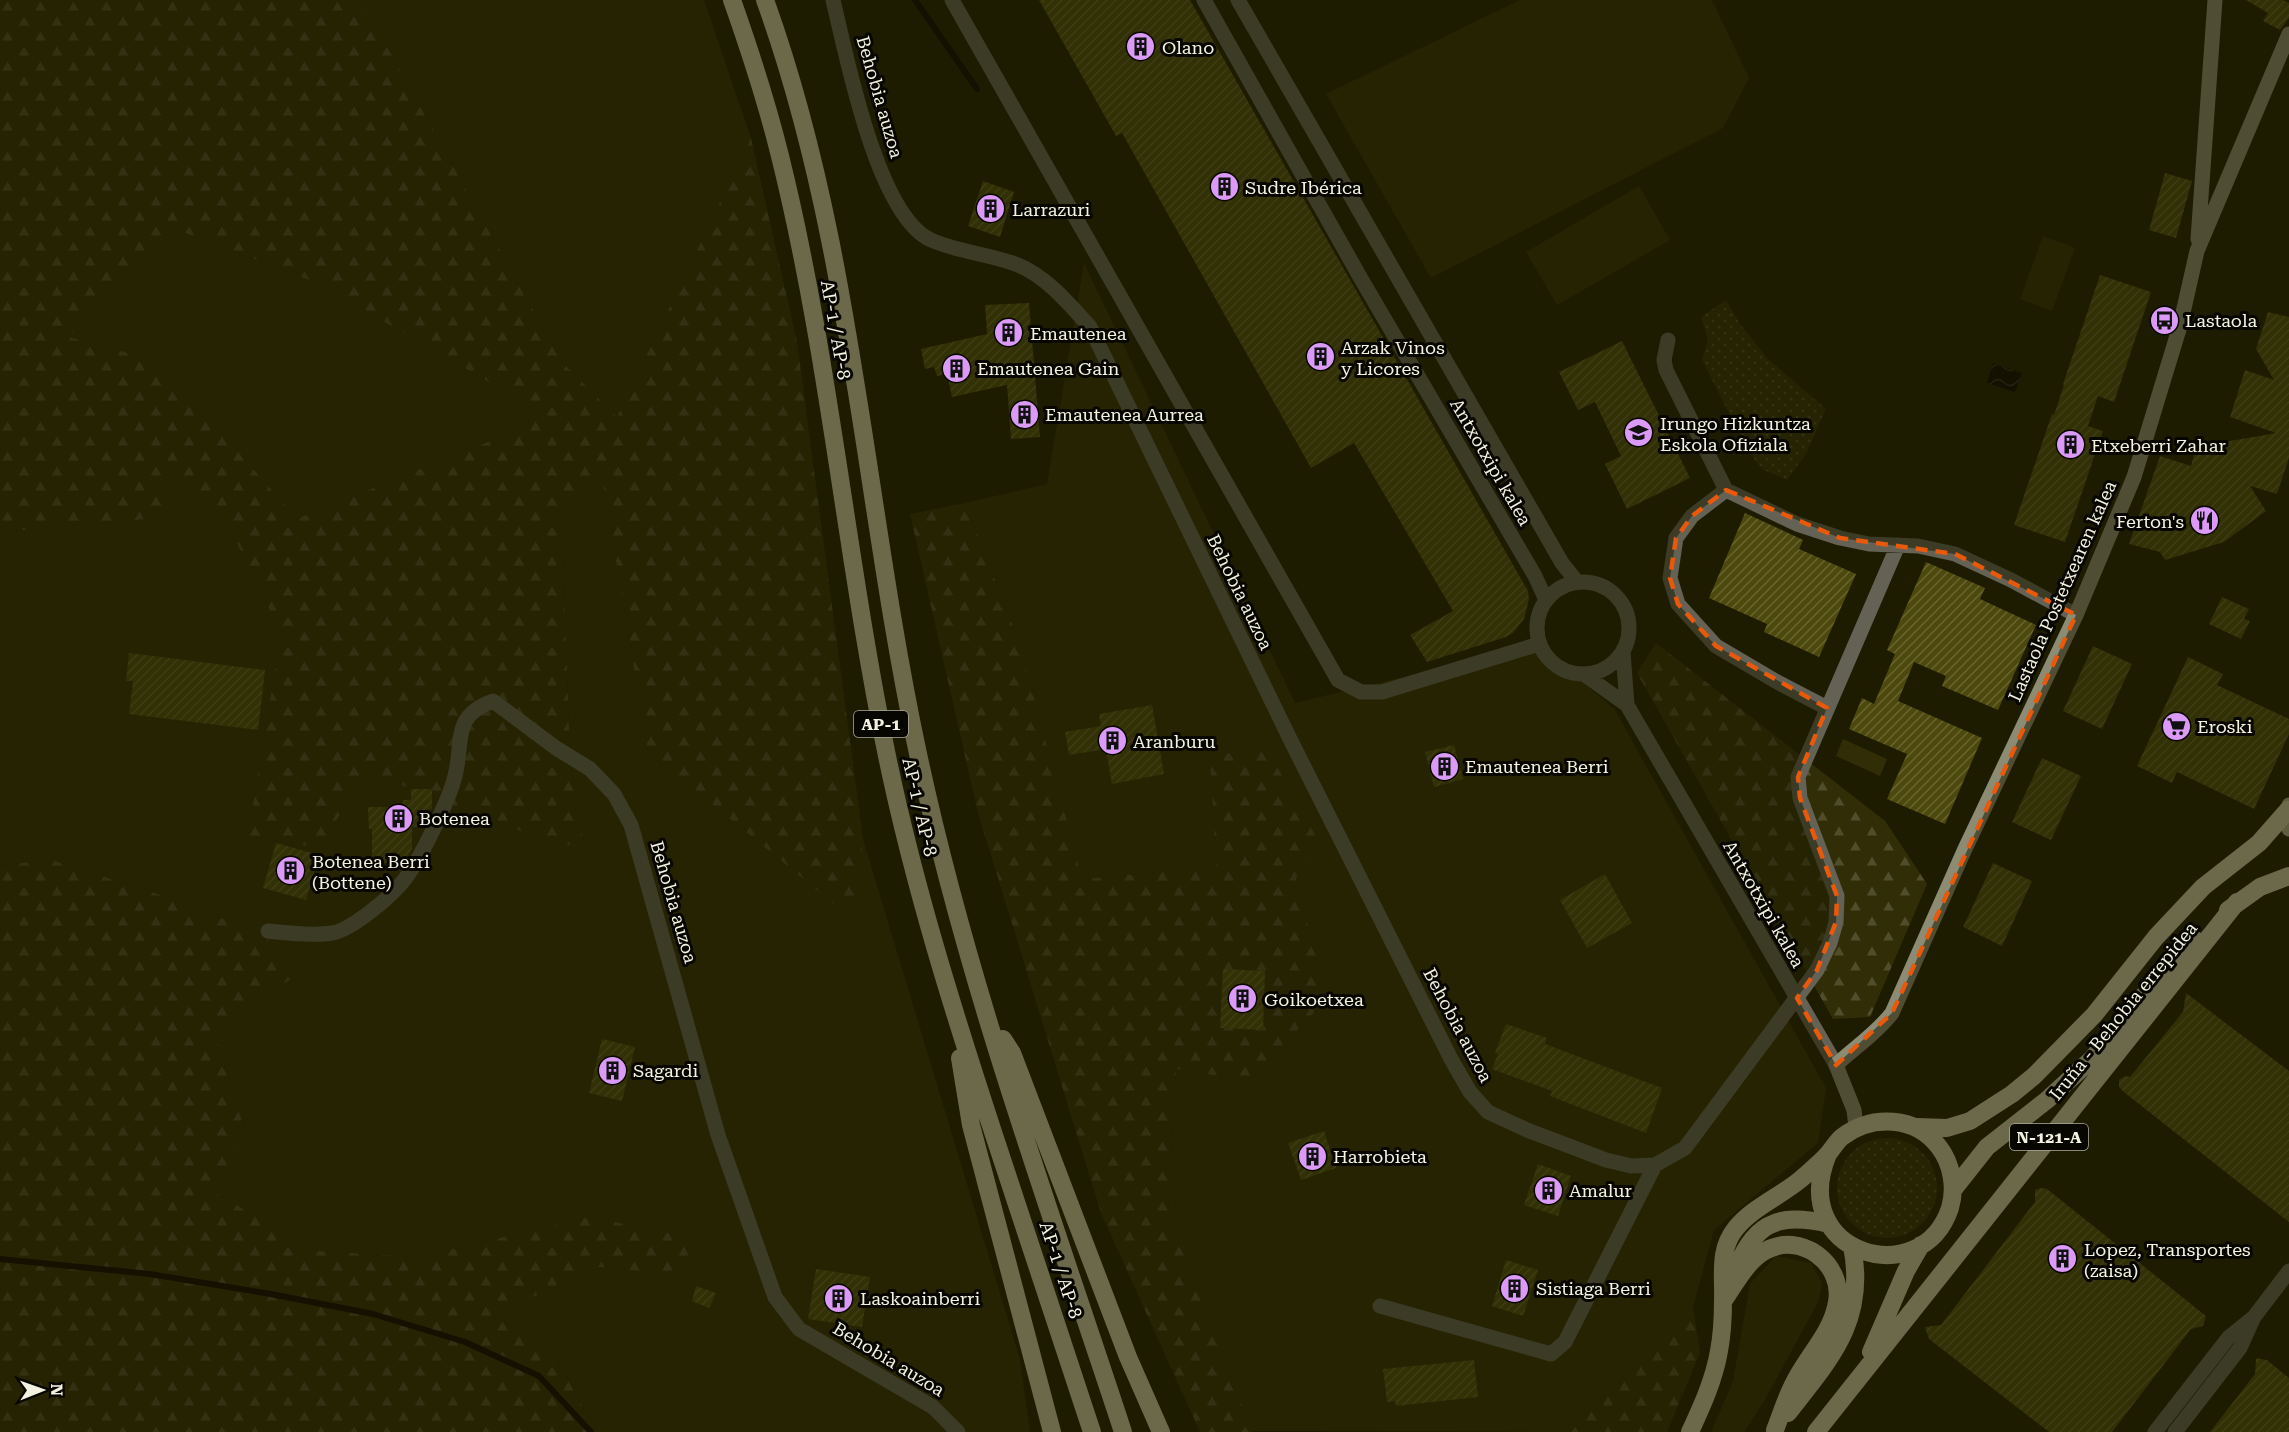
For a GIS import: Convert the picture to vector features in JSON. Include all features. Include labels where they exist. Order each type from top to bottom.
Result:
[{"type":"highway","name":"AP-1 / AP-8","points":[[732,0],[763,94],[792,210],[818,350],[869,666],[906,846],[949,996],[1092,1432]]},
{"type":"highway","name":"AP-1 / AP-8","points":[[765,0],[793,85],[825,213],[849,344],[882,561],[916,749],[942,859],[985,1010],[1123,1432]]},
{"type":"highway","name":"Iruña - Behobia errepidea","points":[[1914,1127],[1947,1128],[1970,1121],[2012,1094],[2034,1076],[2094,1015],[2156,937],[2203,887],[2259,843],[2289,808]]},
{"type":"highway","name":"Iruña - Behobia errepidea","points":[[1953,1190],[1987,1147],[2077,1074],[2113,1035],[2181,952],[2205,928],[2260,887],[2289,876]]},
{"type":"highway","name":"Iruña - Behobia errepidea","points":[[1815,1432],[2237,902]]},
{"type":"highway","points":[[949,996],[971,1125],[1052,1432]]},
{"type":"highway","points":[[985,1010],[1012,1053],[1128,1357],[1161,1432]]},
{"type":"highway","name":"N-121-A","points":[[1875,1121],[1895,1121],[1914,1127],[1929,1136],[1939,1147],[1949,1167],[1953,1190],[1951,1206],[1944,1222],[1934,1235],[1921,1245],[1906,1252],[1888,1255],[1869,1253],[1852,1246],[1839,1237],[1829,1224],[1821,1207],[1818,1189],[1821,1171],[1828,1154],[1840,1138],[1856,1127],[1875,1121]]},
{"type":"highway","points":[[1690,1432],[1705,1400],[1716,1367],[1722,1333],[1724,1249],[1735,1228],[1752,1213],[1802,1179],[1828,1154]]},
{"type":"highway","points":[[1724,1300],[1741,1256],[1753,1238],[1766,1227],[1779,1220],[1792,1218],[1829,1224]]},
{"type":"highway","points":[[1724,1300],[1756,1257],[1775,1247],[1796,1245],[1817,1253],[1825,1260],[1836,1279],[1838,1290],[1834,1312],[1828,1327],[1794,1383],[1774,1431]]},
{"type":"highway","name":"Iruña - Behobia errepidea","points":[[1862,1373],[1906,1270],[1921,1245]]},
{"type":"highway","points":[[1774,1431],[1819,1373],[1840,1342],[1848,1325],[1856,1283],[1856,1265],[1852,1246]]},
{"type":"main road","points":[[2289,808],[2289,829]]},
{"type":"street","name":"Behobia auzoa","points":[[833,0],[860,110],[877,161],[893,197],[909,221],[929,239],[1019,266],[1056,290],[1090,327],[1294,746],[1451,1059],[1470,1092],[1488,1112],[1527,1130],[1606,1160],[1631,1166],[1655,1166]]},
{"type":"street","points":[[952,0],[1338,680],[1361,692],[1382,692],[1539,644]]},
{"type":"street","name":"Antxotxipi kalea","points":[[1204,0],[1360,277],[1535,576],[1546,600]]},
{"type":"street","name":"Antxotxipi kalea","points":[[1238,0],[1562,563],[1576,582]]},
{"type":"street","points":[[2197,251],[2215,0]]},
{"type":"street","name":"Lastaola Postetxearen kalea","points":[[1836,1065],[1858,1044],[1879,1029],[1892,1013],[1964,851],[2076,615],[2134,477],[2180,326],[2197,251],[2289,34]]},
{"type":"street","points":[[1668,340],[1664,360],[1666,370],[1726,490],[1797,524],[1840,538],[1869,544],[1918,546],[1955,554],[2011,580],[2076,615]]},
{"type":"street","points":[[1726,490],[1692,516],[1676,538],[1670,578],[1678,604],[1716,646],[1779,684],[1827,708]]},
{"type":"street","points":[[1380,1306],[1551,1354],[1566,1342],[1655,1166],[1685,1148],[1817,970],[1830,944],[1836,922],[1837,897],[1800,798],[1798,777],[1899,545]]},
{"type":"street","points":[[1576,582],[1594,583],[1618,597],[1630,623],[1629,639],[1615,663],[1601,672],[1585,675],[1566,672],[1551,662],[1539,644],[1537,628],[1539,614],[1546,600],[1555,591],[1576,582]]},
{"type":"street","name":"Antxotxipi kalea","points":[[1623,652],[1627,705]]},
{"type":"street","name":"Antxotxipi kalea","points":[[1585,675],[1627,705],[1836,1065],[1854,1110],[1856,1127]]},
{"type":"street","name":"Behobia auzoa","points":[[268,931],[333,933],[362,919],[405,880],[431,833],[455,777],[463,723],[477,707],[493,701],[556,748],[590,769],[614,794],[631,825],[718,1135],[775,1297],[799,1329],[933,1407],[958,1432]]},
{"type":"street","points":[[2175,1432],[2240,1348],[2254,1317],[2289,1271]]},
{"type":"street","points":[[2155,1432],[2229,1337],[2254,1317]]},
{"type":"highlighted area","points":[[1726,490],[1840,538],[1955,554],[2076,615],[1892,1013],[1836,1065],[1797,998],[1817,970],[1836,922],[1837,896],[1800,798],[1798,777],[1827,708],[1716,646],[1678,604],[1670,578],[1676,538],[1692,516]]},
{"type":"green space","points":[[0,0],[361,0],[562,362],[617,417],[751,138],[797,342],[863,839],[857,923],[648,751],[601,471],[562,516],[570,760],[584,849],[507,827],[366,771],[320,848],[248,836],[281,633],[229,527],[167,478],[169,517],[0,532]],"holes":[[[180,231],[317,283],[513,396],[530,425],[297,519],[158,361],[69,337]]]},
{"type":"green space","points":[[361,0],[704,0],[751,138],[617,418],[562,362]]},
{"type":"green space","points":[[1520,0],[1712,0],[1749,78],[1723,128],[1431,278],[1326,94]]},
{"type":"green space","points":[[1639,186],[1670,240],[1557,305],[1526,252]]},
{"type":"green space","points":[[180,231],[317,283],[513,396],[530,425],[297,520],[158,361],[68,337]]},
{"type":"green space","points":[[2043,236],[2075,248],[2052,311],[2020,299]]},
{"type":"green space","points":[[1084,263],[1295,703],[1539,644],[1615,710],[1826,1088],[1818,1143],[1714,1230],[1693,1307],[1569,1432],[1251,1431],[1168,1213],[1176,1069],[1249,1081],[1327,999],[1296,878],[1210,758],[1216,867],[1081,879],[1020,644],[965,503],[1047,484]]},
{"type":"green space","points":[[1726,300],[1738,321],[1767,358],[1826,409],[1806,454],[1787,480],[1762,469],[1749,452],[1702,360],[1708,339],[1701,317]]},
{"type":"green space","points":[[601,471],[648,751],[857,922],[863,839],[1020,1360],[1030,1432],[596,1432],[557,1358],[495,1314],[599,1267],[690,1276],[686,1236],[590,1217],[417,1257],[318,1251],[215,1193],[244,1128],[212,1025],[299,975],[263,934],[155,893],[52,860],[0,865],[0,532],[169,517],[166,477],[230,527],[281,633],[248,836],[320,848],[366,771],[507,827],[584,848],[570,760],[562,515]]},
{"type":"green space","points":[[965,503],[1020,644],[1082,879],[1216,867],[1210,758],[1265,745],[1320,844],[1296,878],[1327,999],[1249,1081],[1176,1069],[1168,1213],[1252,1432],[1200,1432],[1101,1213],[978,813],[910,514]]},
{"type":"green space","points":[[1656,643],[1885,821],[1927,884],[1870,1017],[1833,1019],[1637,673]]},
{"type":"green space","points":[[1843,739],[1887,759],[1880,776],[1836,756]]},
{"type":"green space","points":[[52,860],[155,893],[263,934],[299,975],[212,1025],[244,1128],[215,1193],[318,1251],[417,1257],[590,1217],[686,1236],[690,1276],[599,1267],[495,1314],[557,1358],[596,1432],[0,1432],[0,865]]},
{"type":"green space","points":[[1887,1138],[1915,1146],[1929,1160],[1937,1188],[1929,1216],[1915,1230],[1887,1238],[1859,1230],[1845,1216],[1837,1188],[1845,1160],[1859,1146]]},
{"type":"green space","points":[[1776,1256],[1811,1263],[1822,1283],[1819,1300],[1765,1400],[1744,1432],[1711,1432],[1733,1381],[1750,1284]]},
{"type":"green space","points":[[1693,1307],[1700,1353],[1667,1432],[1569,1432]]},
{"type":"water","points":[[1993,363],[2022,373],[2015,392],[1987,383]]},
{"type":"building","points":[[1039,0],[1190,0],[1528,591],[1529,599],[1524,619],[1513,633],[1427,662],[1410,635],[1453,611],[1354,443],[1311,468],[1122,133],[1116,136]]},
{"type":"building","points":[[2246,0],[2283,0],[2289,3],[2289,18],[2280,30],[2263,21],[2268,13]]},
{"type":"building","points":[[2165,173],[2192,181],[2176,238],[2149,230]]},
{"type":"building","name":"Larrazuri","points":[[983,181],[1014,192],[1000,237],[968,226]]},
{"type":"building","points":[[2100,275],[2151,292],[2114,402],[2098,396],[2088,426],[2103,431],[2065,542],[2014,525],[2052,414],[2054,415]]},
{"type":"building","points":[[1029,303],[1040,437],[1011,439],[1007,385],[952,397],[947,374],[937,376],[934,367],[925,369],[921,349],[987,334],[985,305]]},
{"type":"building","points":[[2268,312],[2289,317],[2289,458],[2277,494],[2250,486],[2266,511],[2224,542],[2165,560],[2160,552],[2129,544],[2160,456],[2191,466],[2196,447],[2276,433],[2230,417],[2245,370],[2274,380],[2256,349]]},
{"type":"building","name":"Irungo Hizkuntza Eskola Ofiziala","points":[[1622,341],[1690,478],[1627,509],[1605,464],[1621,456],[1595,402],[1578,410],[1559,372]]},
{"type":"building","points":[[1745,513],[1803,540],[1799,549],[1856,574],[1819,657],[1764,632],[1767,624],[1709,598]]},
{"type":"building","points":[[1926,562],[1985,588],[1980,599],[2036,625],[1998,710],[1942,686],[1946,676],[1914,662],[1898,701],[1982,738],[1945,824],[1887,799],[1907,754],[1849,729],[1862,698],[1874,704],[1895,654],[1887,650]]},
{"type":"building","points":[[2222,597],[2249,609],[2244,619],[2250,621],[2241,639],[2209,624]]},
{"type":"building","points":[[2093,646],[2132,664],[2102,729],[2063,711]]},
{"type":"building","points":[[129,653],[265,670],[258,730],[129,714],[133,681],[126,681]]},
{"type":"building","points":[[2188,657],[2223,674],[2217,685],[2289,719],[2289,734],[2254,809],[2177,772],[2172,783],[2137,766]]},
{"type":"building","name":"Aranburu","points":[[1152,705],[1164,774],[1112,784],[1106,749],[1069,755],[1065,732],[1101,726],[1099,714]]},
{"type":"building","name":"Emautenea Berri","points":[[1454,745],[1463,779],[1434,787],[1425,752]]},
{"type":"building","points":[[2042,758],[2081,776],[2051,840],[2012,822]]},
{"type":"building","name":"Botenea","points":[[411,789],[432,789],[432,809],[427,810],[424,827],[412,827],[412,849],[404,863],[372,863],[372,829],[369,829],[368,807],[403,807],[403,800],[411,800]]},
{"type":"building","name":"Botenea Berri (Bottene)","points":[[276,843],[319,855],[306,900],[263,888]]},
{"type":"building","points":[[1993,863],[2032,881],[2002,946],[1963,927]]},
{"type":"building","points":[[1605,874],[1632,923],[1587,948],[1560,900]]},
{"type":"building","name":"Goikoetxea","points":[[1223,969],[1265,971],[1263,1030],[1220,1028]]},
{"type":"building","points":[[2186,993],[2289,1071],[2289,1222],[2119,1087],[2119,1080],[2125,1076],[2130,1077],[2183,1012]]},
{"type":"building","points":[[1506,1024],[1547,1038],[1545,1044],[1662,1088],[1646,1133],[1550,1096],[1552,1091],[1492,1069],[1498,1054],[1495,1053]]},
{"type":"building","name":"Sagardi","points":[[602,1039],[635,1047],[622,1101],[589,1093]]},
{"type":"building","name":"Harrobieta","points":[[1324,1131],[1336,1168],[1301,1180],[1288,1143]]},
{"type":"building","name":"Amalur","points":[[1538,1164],[1571,1176],[1558,1216],[1524,1205]]},
{"type":"building","name":"Lopez, Transportes (zaisa)","points":[[2047,1189],[2206,1316],[2203,1326],[2191,1329],[2112,1432],[2049,1432],[1929,1339],[1925,1327],[1941,1325],[2035,1202],[2035,1190]]},
{"type":"building","name":"Sistiaga Berri","points":[[1506,1260],[1538,1270],[1523,1316],[1492,1306]]},
{"type":"building","name":"Laskoainberri","points":[[816,1269],[870,1277],[862,1327],[808,1319]]},
{"type":"building","points":[[696,1286],[716,1293],[709,1308],[692,1301]]},
{"type":"building","points":[[2256,1358],[2267,1360],[2289,1378],[2289,1432],[2210,1432],[2255,1374]]},
{"type":"building","points":[[1474,1360],[1478,1397],[1396,1406],[1395,1401],[1387,1402],[1383,1369]]},
{"type":"waterway","points":[[915,0],[977,89]]},
{"type":"waterway","points":[[0,1259],[150,1274],[373,1314],[465,1342],[539,1376],[591,1432]]},
{"type":"place","name":"Olano","points":[[1141,47]]},
{"type":"place","name":"Sudre Ibérica","points":[[1224,187]]},
{"type":"place","name":"Larrazuri","points":[[991,209]]},
{"type":"place","name":"Lastaola","points":[[2164,320]]},
{"type":"place","name":"Emautenea","points":[[1009,333]]},
{"type":"place","name":"Arzak Vinos y Licores","points":[[1320,357]]},
{"type":"place","name":"Emautenea Gain","points":[[956,368]]},
{"type":"place","name":"Emautenea Aurrea","points":[[1024,414]]},
{"type":"place","name":"Irungo Hizkuntza Eskola Ofiziala","points":[[1639,433]]},
{"type":"place","name":"Etxeberri Zahar","points":[[2070,445]]},
{"type":"place","name":"Ferton's","points":[[2205,521]]},
{"type":"place","name":"Eroski","points":[[2176,726]]},
{"type":"place","name":"Aranburu","points":[[1112,741]]},
{"type":"place","name":"Emautenea Berri","points":[[1444,766]]},
{"type":"place","name":"Botenea","points":[[398,818]]},
{"type":"place","name":"Botenea Berri (Bottene)","points":[[291,871]]},
{"type":"place","name":"Goikoetxea","points":[[1243,999]]},
{"type":"place","name":"Sagardi","points":[[612,1070]]},
{"type":"place","name":"Harrobieta","points":[[1312,1156]]},
{"type":"place","name":"Amalur","points":[[1548,1190]]},
{"type":"place","name":"Lopez, Transportes (zaisa)","points":[[2063,1259]]},
{"type":"place","name":"Sistiaga Berri","points":[[1515,1288]]},
{"type":"place","name":"Laskoainberri","points":[[839,1298]]}]
